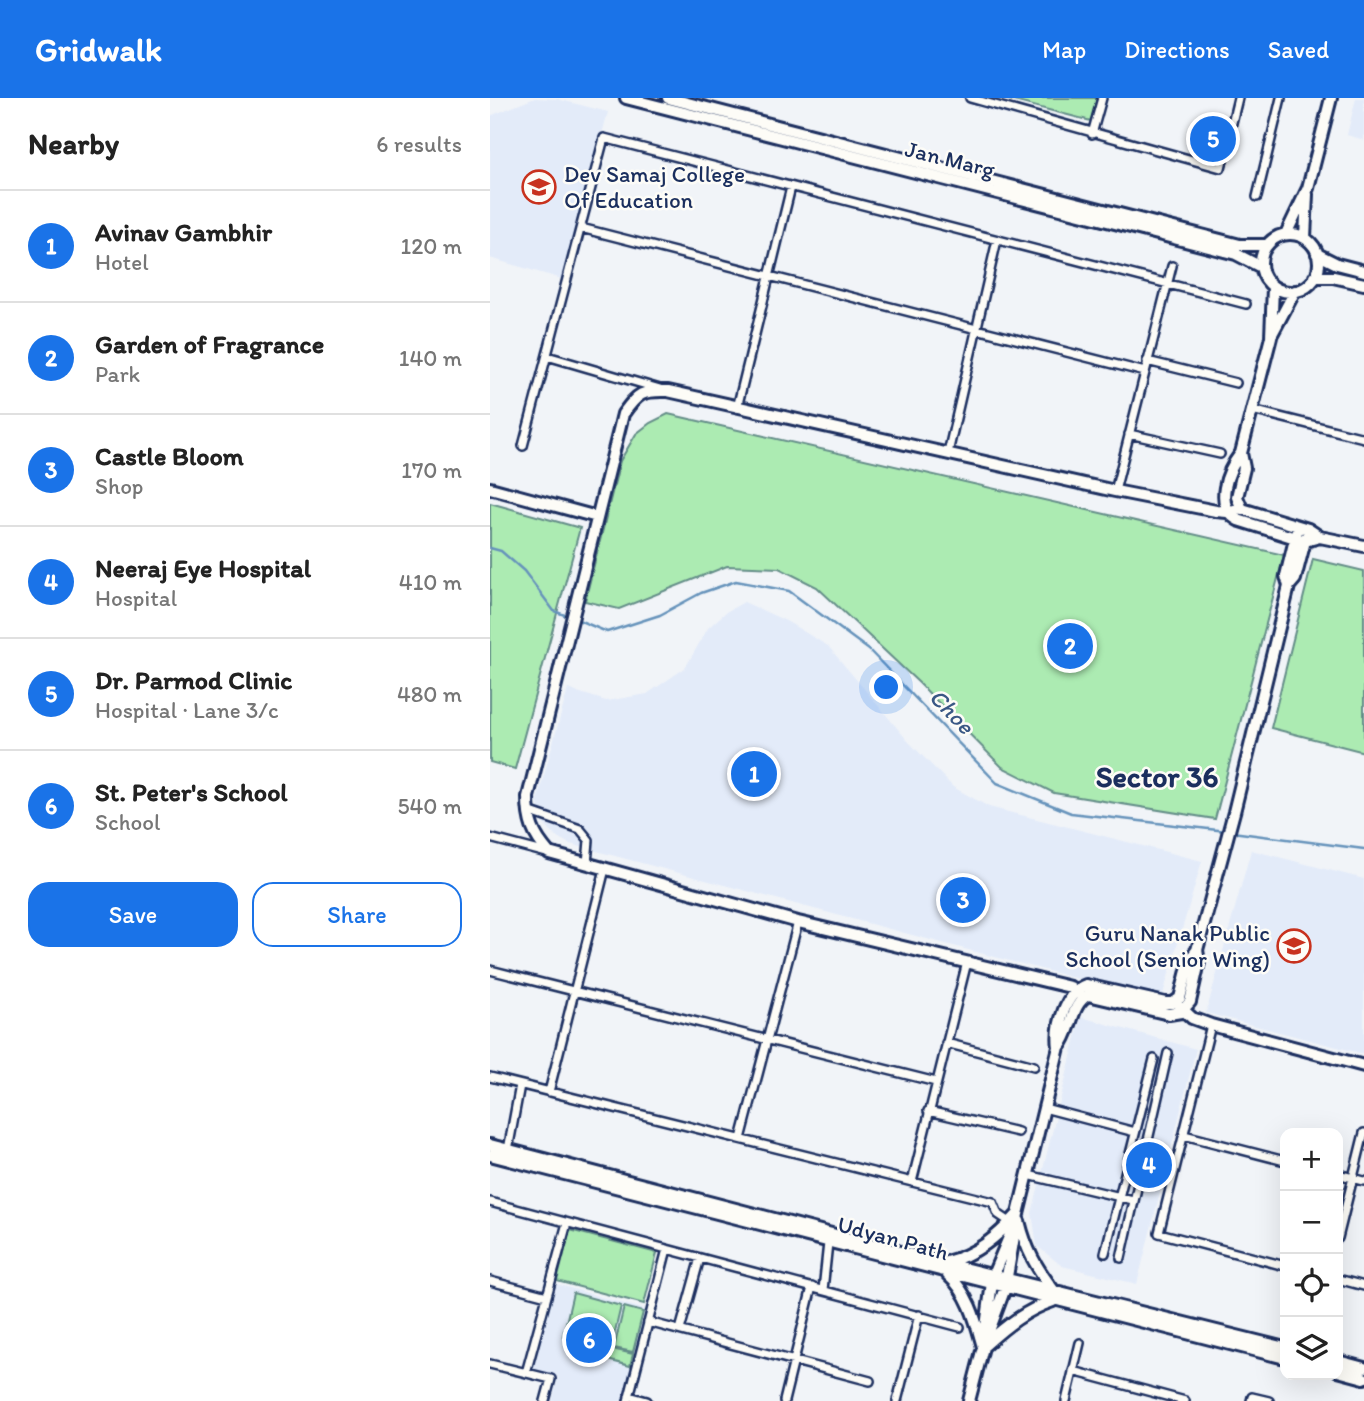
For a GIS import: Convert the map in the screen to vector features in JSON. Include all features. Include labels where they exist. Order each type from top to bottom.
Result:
[{"type":"street","name":"Jan Marg","points":[[626,98],[1236,254],[1261,267]]},
{"type":"street","name":"Jan Marg","points":[[668,98],[1240,245],[1266,245]]},
{"type":"street","points":[[971,98],[1221,168],[1238,98]]},
{"type":"street","points":[[1092,134],[1102,98]]},
{"type":"street","points":[[1257,197],[1269,157],[1281,98]]},
{"type":"street","points":[[1286,234],[1308,188],[1331,98]]},
{"type":"street","points":[[523,446],[604,138],[1246,304]]},
{"type":"street","points":[[737,408],[792,187]]},
{"type":"street","points":[[1306,238],[1308,188]]},
{"type":"street","points":[[581,228],[1145,372]]},
{"type":"street","points":[[1296,234],[1306,238],[1317,254],[1318,269],[1315,277],[1306,287],[1295,291],[1273,287],[1265,279],[1261,267],[1261,257],[1266,245],[1279,235],[1296,234]]},
{"type":"street","points":[[948,453],[997,240]]},
{"type":"street","points":[[1317,254],[1337,264],[1364,271]]},
{"type":"street","points":[[1115,491],[1172,265]]},
{"type":"street","points":[[1315,277],[1334,277],[1364,284]]},
{"type":"street","points":[[1227,512],[1223,500],[1232,465],[1241,453],[1271,337],[1273,287]]},
{"type":"street","points":[[1271,337],[1295,291]]},
{"type":"street","points":[[547,356],[737,408],[1115,491],[1227,512],[1238,520],[1300,540],[1320,537]]},
{"type":"street","points":[[1147,361],[1236,383]]},
{"type":"street","points":[[549,853],[535,836],[528,819],[528,797],[623,414],[634,399],[647,390],[668,391]]},
{"type":"street","points":[[1252,410],[1364,438]]},
{"type":"street","points":[[1129,434],[1220,454]]},
{"type":"street","points":[[1241,453],[1244,468],[1237,497],[1241,508]]},
{"type":"street","points":[[490,488],[597,517]]},
{"type":"street","points":[[1227,512],[1241,508],[1303,528],[1320,537],[1364,546]]},
{"type":"street","points":[[1179,1007],[1191,1002],[1199,962],[1197,950],[1289,586],[1286,576],[1303,528]]},
{"type":"street","points":[[528,811],[580,829],[589,839],[587,864]]},
{"type":"street","points":[[490,838],[799,922],[967,962],[1080,993]]},
{"type":"street","points":[[549,1092],[605,869]]},
{"type":"street","points":[[741,1139],[799,922]]},
{"type":"street","points":[[912,1182],[967,962]]},
{"type":"street","points":[[490,970],[936,1082]]},
{"type":"street","points":[[983,1347],[992,1280],[1028,1175],[1059,1046],[1067,1037],[1080,993],[1086,985],[1179,1007],[1192,1018],[1211,1025],[1364,1066]]},
{"type":"street","points":[[1211,1025],[1159,1233],[1280,1265]]},
{"type":"street","points":[[946,1043],[1034,1066]]},
{"type":"street","points":[[1121,1258],[1168,1053]]},
{"type":"street","points":[[1105,1253],[1154,1059]]},
{"type":"street","points":[[490,1077],[993,1202],[998,1214],[1014,1218]]},
{"type":"street","points":[[508,1150],[520,1084]]},
{"type":"street","points":[[1044,1108],[1135,1132]]},
{"type":"street","points":[[929,1111],[1018,1132]]},
{"type":"street","points":[[1343,1219],[1364,1133]]},
{"type":"street","points":[[1184,1135],[1280,1159]]},
{"type":"street","name":"Udyan Path","points":[[490,1145],[944,1268],[1280,1347]]},
{"type":"street","name":"Udyan Path","points":[[490,1155],[828,1243],[944,1268]]},
{"type":"street","points":[[1028,1175],[1133,1200]]},
{"type":"street","points":[[1343,1175],[1364,1181]]},
{"type":"street","points":[[490,1202],[960,1327]]},
{"type":"street","points":[[983,1347],[975,1318],[963,1294],[944,1268],[982,1247],[1014,1218]]},
{"type":"street","points":[[969,1401],[983,1347],[1006,1283],[1014,1218]]},
{"type":"street","points":[[983,1347],[1015,1320],[1054,1295],[1034,1263],[1014,1218]]},
{"type":"street","points":[[526,1373],[567,1223]]},
{"type":"street","points":[[822,1290],[828,1243]]},
{"type":"street","points":[[647,1401],[628,1399],[667,1249]]},
{"type":"street","points":[[680,1330],[701,1258]]},
{"type":"street","points":[[1343,1280],[1364,1286]]},
{"type":"street","points":[[490,1281],[547,1296]]},
{"type":"street","points":[[784,1401],[812,1287]]},
{"type":"street","name":"Udyan Path","points":[[1054,1295],[1280,1357]]},
{"type":"street","points":[[897,1401],[919,1315]]},
{"type":"street","points":[[648,1322],[870,1381]]},
{"type":"street","points":[[1066,1401],[1080,1343]]},
{"type":"street","points":[[1343,1362],[1364,1368]]},
{"type":"street","points":[[490,1364],[551,1379],[545,1401]]},
{"type":"street","points":[[1073,1371],[1185,1401]]},
{"type":"street","points":[[1343,1372],[1364,1378]]},
{"type":"street","points":[[1251,1401],[1252,1397],[1269,1401]]},
{"type":"shaded area","name":"Dev Samaj College Of Education","points":[[535,98],[557,99],[608,112],[562,279],[490,258],[490,116]]},
{"type":"shaded area","points":[[1356,98],[1364,98],[1364,140],[1347,135]]},
{"type":"shaded area","points":[[744,602],[786,621],[828,646],[908,741],[953,787],[989,807],[1202,861],[1161,1001],[570,844],[555,836],[542,822],[537,800],[568,689],[606,701],[647,694],[685,668],[708,628],[726,612]]},
{"type":"shaded area","name":"Guru Nanak Public School (Senior Wing)","points":[[1251,850],[1364,879],[1364,1054],[1206,1013]]},
{"type":"shaded area","points":[[1081,1017],[1196,1049],[1137,1284],[1062,1266],[1037,1246],[1032,1213]]},
{"type":"shaded area","points":[[556,1284],[646,1310],[623,1401],[552,1401],[558,1377],[531,1370]]},
{"type":"green space","points":[[1002,98],[1097,98],[1091,121]]},
{"type":"green space","points":[[668,414],[1284,555],[1215,819],[1054,793],[1002,767],[919,683],[817,587],[779,568],[727,566],[619,609],[585,601],[620,461],[636,434]]},
{"type":"green space","points":[[490,503],[580,528],[515,769],[490,762]]},
{"type":"green space","points":[[1313,559],[1364,571],[1364,752],[1271,728]]},
{"type":"green space","points":[[570,1230],[657,1253],[644,1304],[557,1281]]},
{"type":"green space","points":[[573,1293],[621,1306],[611,1348],[563,1336]]},
{"type":"green space","points":[[624,1307],[643,1312],[633,1352],[614,1348]]},
{"type":"green space","points":[[583,1342],[633,1354],[630,1366],[581,1353]]},
{"type":"waterway","name":"Choe","points":[[490,548],[501,551],[524,571],[554,611],[570,617]]},
{"type":"waterway","name":"Choe","points":[[576,619],[607,632],[660,615],[701,593],[736,581],[789,591],[869,650],[997,783],[1071,813],[1226,831]]},
{"type":"waterway","name":"Choe","points":[[1232,832],[1364,849]]},
{"type":"place","name":"Dr. Parmod Clinic","points":[[1213,139]]},
{"type":"place","name":"Dev Samaj College Of Education","points":[[539,187]]},
{"type":"place","name":"Garden of Fragrance","points":[[1070,646]]},
{"type":"place","name":"Avinav Gambhir","points":[[754,774]]},
{"type":"place","name":"Castle Bloom","points":[[963,900]]},
{"type":"place","name":"Guru Nanak Public School (Senior Wing)","points":[[1294,946]]},
{"type":"place","name":"Neeraj Eye Hospital","points":[[1149,1165]]},
{"type":"place","name":"St. Peter's School","points":[[589,1340]]},
{"type":"district","name":"Sector 36","points":[[1157,776]]}]
